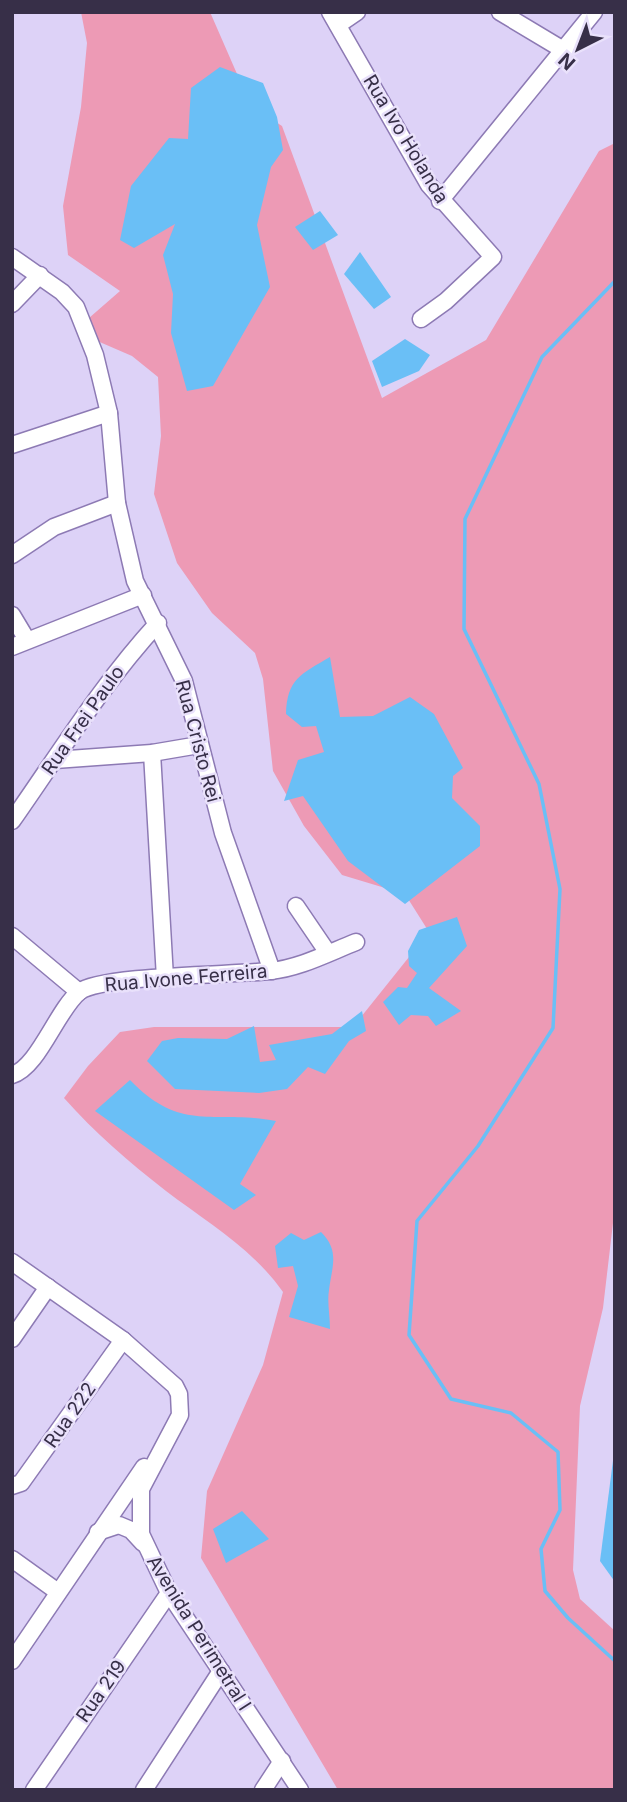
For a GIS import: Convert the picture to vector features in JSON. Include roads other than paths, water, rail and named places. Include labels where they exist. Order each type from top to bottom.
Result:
[{"type":"street","points":[[334,19],[357,12]]},
{"type":"street","points":[[500,12],[565,51]]},
{"type":"street","points":[[440,201],[565,51],[594,12]]},
{"type":"street","name":"Rua Ivo Holanda","points":[[334,19],[440,201],[493,257],[446,301],[421,319]]},
{"type":"street","name":"Rua Cristo Rei","points":[[12,257],[40,275],[76,307],[95,355],[109,413],[117,503],[135,580],[184,681],[223,833],[272,971]]},
{"type":"street","points":[[12,304],[40,275]]},
{"type":"street","points":[[12,445],[109,413]]},
{"type":"street","points":[[12,555],[54,527],[117,503]]},
{"type":"street","points":[[12,615],[19,644],[143,595]]},
{"type":"street","name":"Rua Frei Paulo","points":[[12,821],[130,653],[158,623]]},
{"type":"street","points":[[55,760],[152,753],[200,745]]},
{"type":"street","points":[[152,753],[165,978]]},
{"type":"street","points":[[296,906],[328,953]]},
{"type":"street","points":[[12,936],[79,992]]},
{"type":"street","name":"Rua Ivone Ferreira","points":[[12,1075],[29,1061],[79,992],[106,983],[272,971],[356,942]]},
{"type":"street","points":[[12,1262],[123,1340],[175,1386],[181,1406],[177,1419],[12,1661]]},
{"type":"street","points":[[12,1339],[48,1287]]},
{"type":"street","name":"Rua 222","points":[[12,1497],[17,1485],[123,1340]]},
{"type":"street","name":"Avenida Perimetral I","points":[[177,1419],[141,1489],[139,1526],[144,1545],[169,1593],[300,1790]]},
{"type":"street","points":[[98,1532],[119,1525],[131,1530],[144,1545]]},
{"type":"street","points":[[12,1559],[58,1592]]},
{"type":"street","name":"Rua 219","points":[[34,1790],[169,1593]]},
{"type":"street","points":[[144,1790],[222,1671]]},
{"type":"street","points":[[263,1790],[282,1761]]},
{"type":"water","points":[[220,67],[263,83],[277,117],[283,150],[271,167],[257,225],[270,287],[213,386],[187,391],[171,333],[173,294],[163,255],[175,224],[134,248],[120,240],[131,186],[169,138],[188,139],[191,88]]},
{"type":"water","points":[[320,211],[338,235],[313,250],[295,227]]},
{"type":"water","points":[[360,252],[391,297],[374,309],[344,274]]},
{"type":"water","points":[[405,339],[430,355],[419,371],[382,387],[372,361]]},
{"type":"water","points":[[330,657],[340,717],[373,716],[410,697],[434,714],[463,768],[453,776],[452,798],[480,826],[480,846],[405,904],[348,861],[303,796],[284,801],[298,760],[324,752],[316,726],[302,727],[286,714],[289,693],[304,673]]},
{"type":"water","points":[[457,917],[467,946],[429,988],[461,1011],[436,1026],[428,1016],[411,1015],[399,1025],[383,1002],[398,987],[407,988],[417,973],[409,966],[408,951],[419,930]]},
{"type":"water","points":[[362,1011],[366,1031],[349,1041],[325,1074],[308,1067],[287,1089],[259,1093],[175,1089],[147,1061],[162,1041],[178,1038],[227,1039],[254,1026],[260,1062],[276,1060],[269,1045],[332,1034]]},
{"type":"water","points":[[130,1080],[166,1108],[183,1114],[276,1121],[240,1184],[256,1195],[234,1210],[95,1111]]},
{"type":"water","points":[[321,1232],[333,1252],[328,1295],[330,1329],[289,1317],[298,1286],[293,1266],[278,1268],[275,1246],[291,1233],[304,1240]]},
{"type":"water","points":[[615,1445],[615,1582],[600,1561]]},
{"type":"water","points":[[242,1511],[269,1539],[226,1563],[213,1529]]},
{"type":"waterway","points":[[615,281],[542,357],[465,519],[464,629],[539,784],[560,889],[553,1028],[478,1146],[417,1221],[409,1335],[451,1399],[511,1413],[558,1452],[560,1510],[541,1549],[545,1591],[568,1618],[615,1661]]}]
